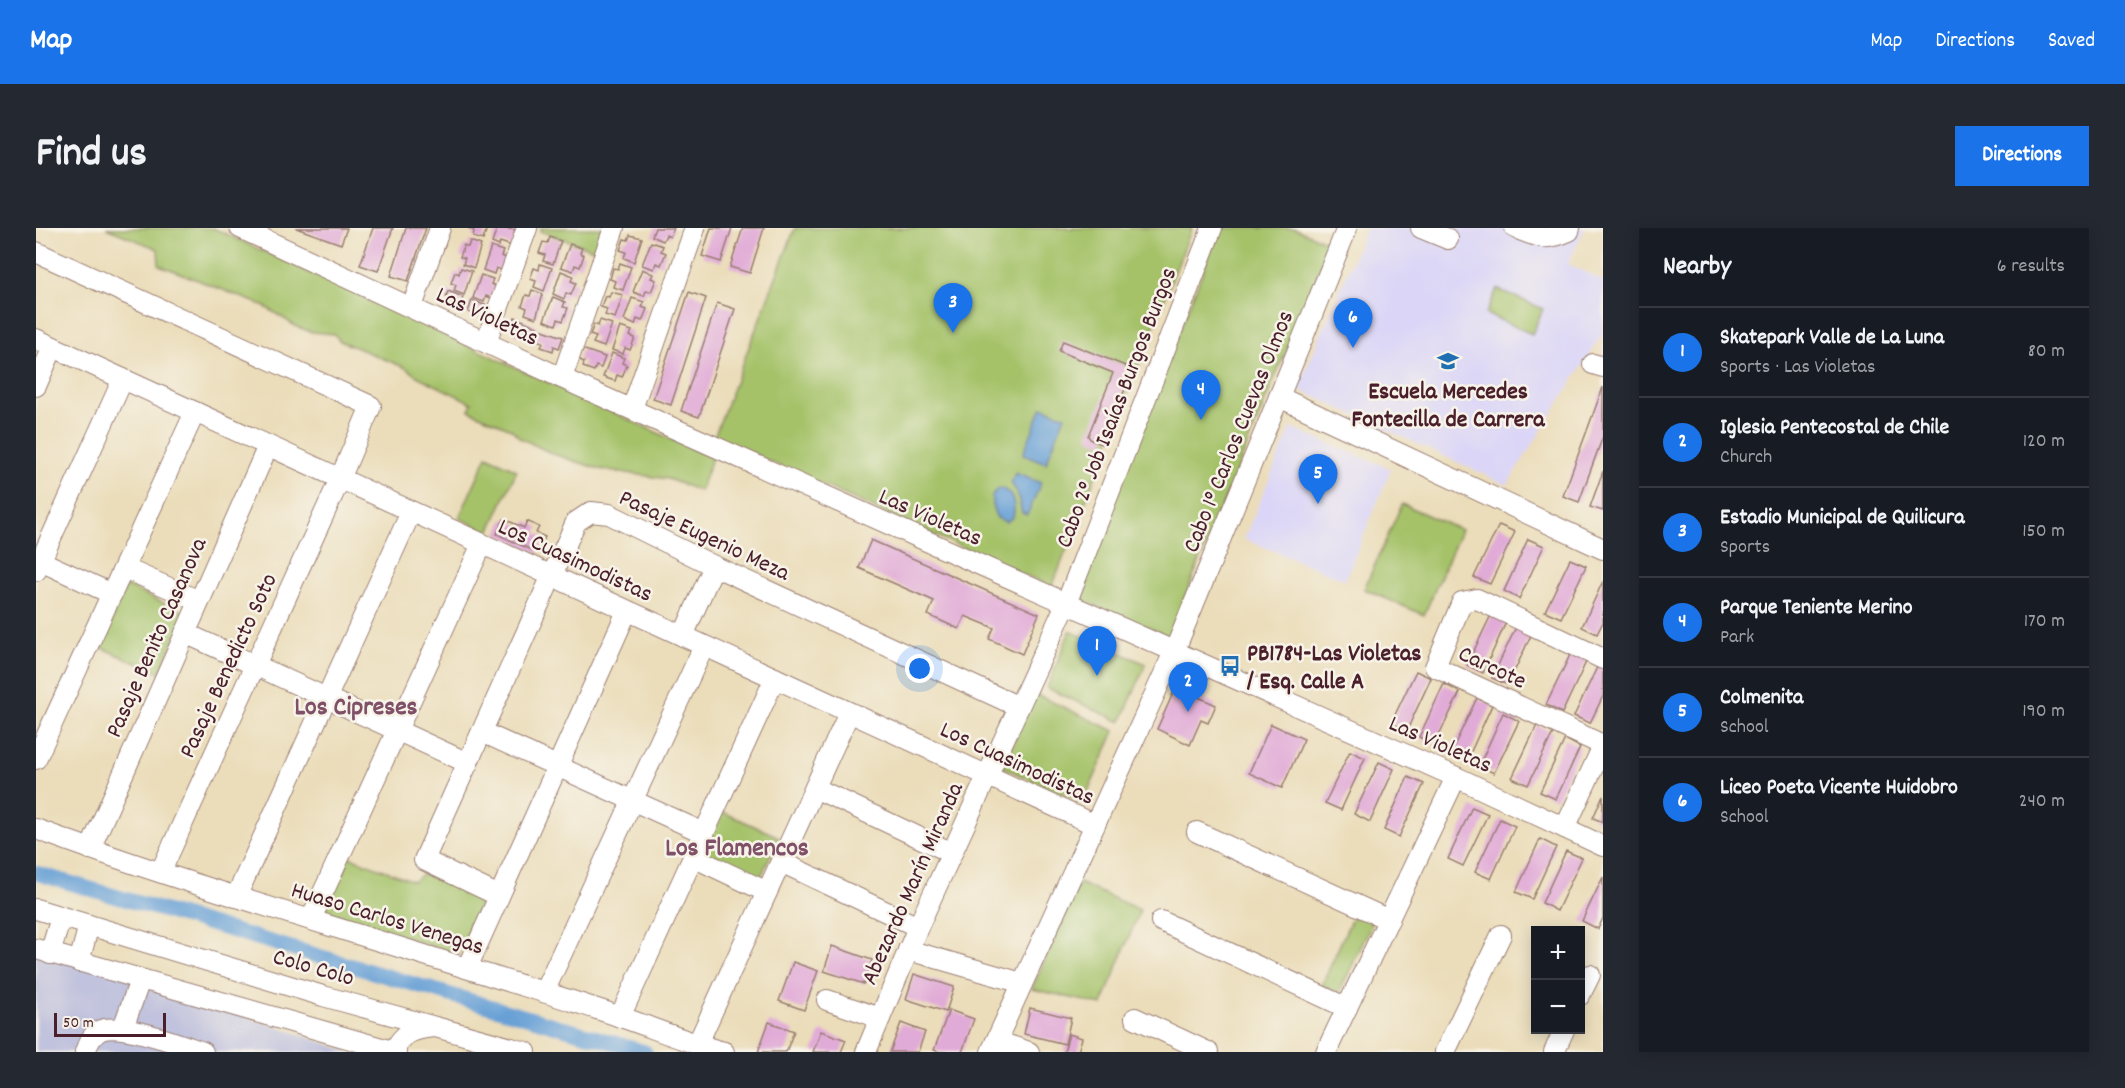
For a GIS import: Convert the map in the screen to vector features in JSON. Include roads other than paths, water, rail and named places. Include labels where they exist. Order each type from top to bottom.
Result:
[{"type":"street","name":"Las Violetas","points":[[240,228],[632,410],[1456,777],[1603,846]]},
{"type":"street","points":[[412,308],[440,228]]},
{"type":"street","points":[[486,342],[527,228]]},
{"type":"street","points":[[562,378],[614,228]]},
{"type":"street","points":[[632,410],[695,228]]},
{"type":"street","name":"Cabo 2° Job Isaías Burgos Burgos","points":[[1066,604],[1212,228]]},
{"type":"street","name":"Cabo 1° Carlos Cuevas Olmos","points":[[994,1047],[1174,652],[1280,397],[1347,228]]},
{"type":"street","points":[[1421,228],[1448,239]]},
{"type":"street","points":[[1515,228],[1538,237],[1555,237],[1569,231],[1570,228]]},
{"type":"street","name":"Pasaje Benedicto Soto","points":[[36,254],[371,406],[161,872]]},
{"type":"street","points":[[36,386],[45,343]]},
{"type":"street","name":"Los Cuasimodistas","points":[[45,343],[1095,825]]},
{"type":"street","points":[[112,594],[38,563],[123,380]]},
{"type":"street","points":[[1280,397],[1603,549]]},
{"type":"street","points":[[36,759],[195,412]]},
{"type":"street","name":"Pasaje Benito Casanova","points":[[90,849],[268,446]]},
{"type":"street","points":[[236,897],[411,512]]},
{"type":"street","name":"Pasaje Eugenio Meza","points":[[499,896],[424,860],[576,522],[591,512],[609,514],[714,566],[1019,707]]},
{"type":"street","points":[[310,918],[482,544]]},
{"type":"street","points":[[683,636],[714,566]]},
{"type":"street","points":[[124,568],[199,601]]},
{"type":"street","name":"Carcote","points":[[1603,659],[1477,598],[1462,602],[1435,667],[1603,746]]},
{"type":"street","name":"Abezardo Marín Miranda","points":[[866,1052],[918,927],[1066,604]]},
{"type":"street","points":[[467,968],[627,611]]},
{"type":"street","points":[[185,633],[468,763]]},
{"type":"street","points":[[544,992],[704,646]]},
{"type":"street","points":[[620,1017],[775,678]]},
{"type":"street","points":[[697,1045],[849,713]]},
{"type":"street","points":[[482,732],[704,833]]},
{"type":"street","points":[[1565,828],[1603,746]]},
{"type":"street","points":[[1326,1052],[1456,777]]},
{"type":"street","points":[[815,788],[952,853]]},
{"type":"street","name":"Huaso Carlos Venegas","points":[[36,829],[236,897],[544,992],[697,1045],[724,1052]]},
{"type":"street","points":[[1197,832],[1389,920]]},
{"type":"street","points":[[693,857],[767,892]]},
{"type":"street","points":[[780,862],[918,927]]},
{"type":"street","name":"Colo Colo","points":[[36,909],[323,996],[526,1052]]},
{"type":"street","points":[[61,917],[43,951],[394,1052],[403,1035],[414,1029],[436,1026]]},
{"type":"street","points":[[1161,921],[1347,1008]]},
{"type":"street","points":[[79,962],[89,925]]},
{"type":"street","points":[[1445,1052],[1501,934]]},
{"type":"street","points":[[908,950],[1022,983]]},
{"type":"street","points":[[1585,986],[1590,975]]},
{"type":"street","points":[[123,1028],[140,980]]},
{"type":"street","points":[[827,1000],[880,1018]]},
{"type":"street","points":[[1135,1018],[1208,1052]]},
{"type":"street","points":[[85,1052],[91,1037],[102,1029],[123,1028],[203,1052]]},
{"type":"street","points":[[1554,1052],[1562,1034]]},
{"type":"street","points":[[994,1047],[1029,1052]]},
{"type":"water","points":[[1042,407],[1065,416],[1046,463],[1023,454]]},
{"type":"water","points":[[1015,473],[1041,483],[1027,515],[1022,513],[1017,492],[1011,483]]},
{"type":"water","points":[[1000,488],[1011,496],[1014,504],[1013,517],[1006,522],[997,518],[992,505],[993,493]]},
{"type":"waterway","points":[[36,873],[645,1052]]},
{"type":"place","name":"Estadio Municipal de Quilicura","points":[[953,333]]},
{"type":"place","name":"Liceo Poeta Vicente Huidobro","points":[[1353,348]]},
{"type":"place","name":"Escuela Mercedes Fontecilla de Carrera","points":[[1448,361]]},
{"type":"place","name":"Parque Teniente Merino","points":[[1201,420]]},
{"type":"place","name":"Colmenita","points":[[1318,504]]},
{"type":"place","name":"PB1784-Las Violetas / Esq. Calle A","points":[[1230,666]]},
{"type":"place","name":"Skatepark Valle de La Luna","points":[[1097,676]]},
{"type":"place","name":"Iglesia Pentecostal de Chile","points":[[1188,712]]},
{"type":"district","name":"Los Cipreses","points":[[356,705]]},
{"type":"district","name":"Los Flamencos","points":[[737,846]]}]
